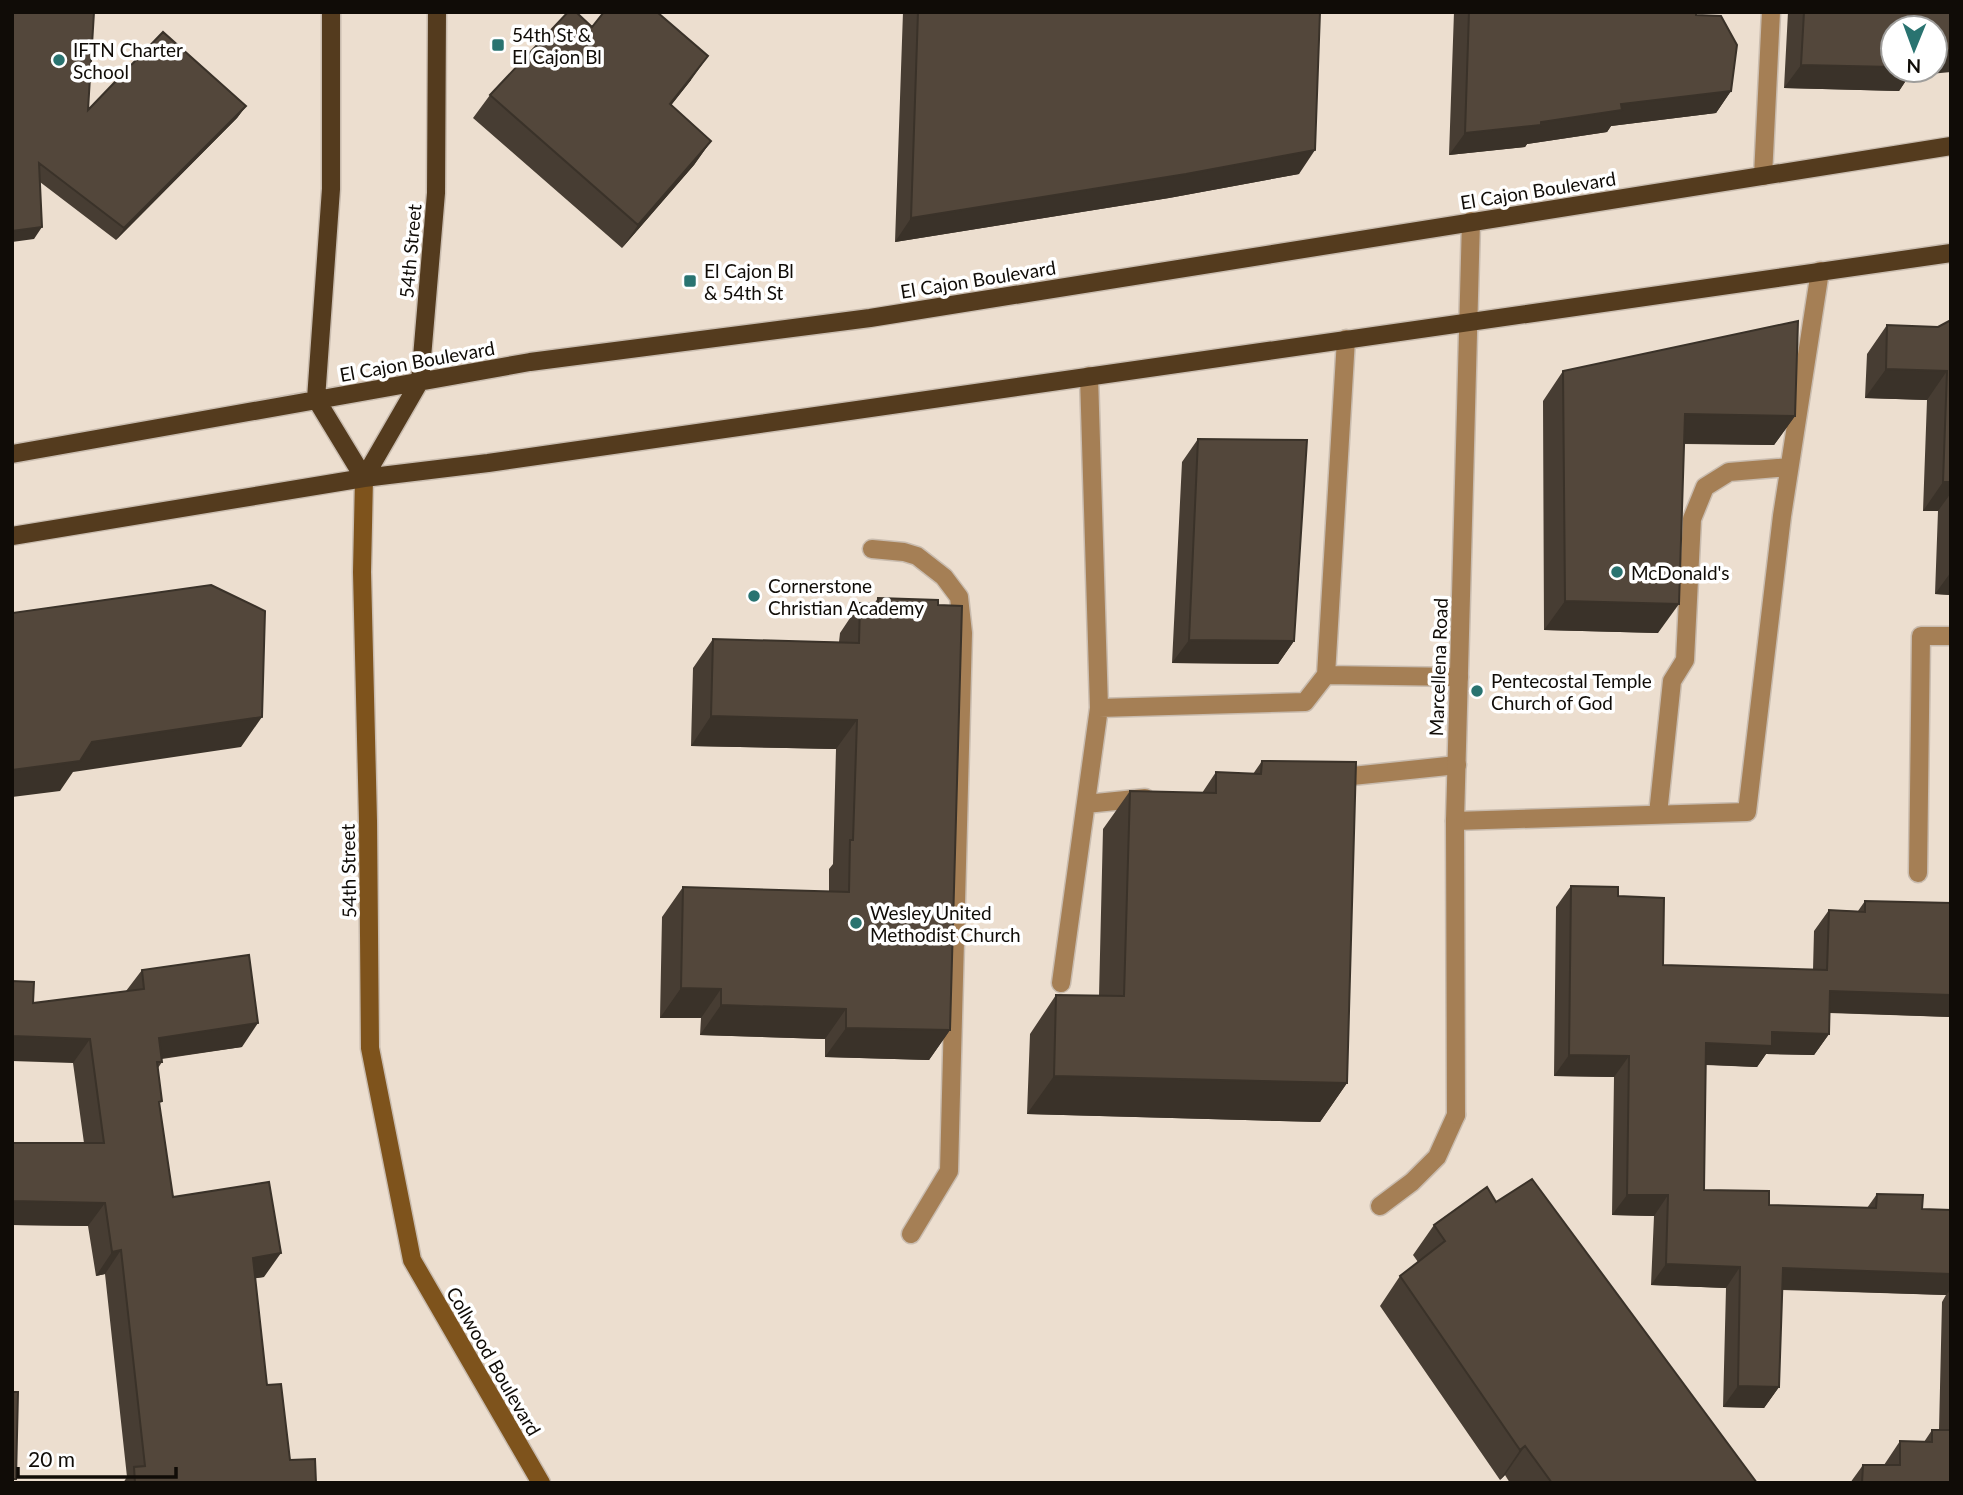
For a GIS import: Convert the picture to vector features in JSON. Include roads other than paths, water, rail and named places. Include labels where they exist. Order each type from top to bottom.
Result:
[{"type":"main road","points":[[331,12],[331,189],[317,399],[364,478]]},
{"type":"main road","name":"54th Street","points":[[412,1260],[370,1048],[362,572],[364,478],[420,382],[436,193],[437,12]]},
{"type":"main road","name":"El Cajon Boulevard","points":[[12,454],[552,359],[870,317],[1951,146]]},
{"type":"main road","points":[[12,536],[364,478],[488,463],[1951,253]]},
{"type":"main road","name":"Collwood Boulevard","points":[[412,1260],[541,1483]]},
{"type":"street","points":[[1763,176],[1771,12]]},
{"type":"street","name":"Marcellena Road","points":[[1380,1206],[1412,1182],[1437,1157],[1456,1115],[1455,821],[1471,221]]},
{"type":"street","points":[[1455,821],[1747,812],[1789,467],[1820,271]]},
{"type":"street","points":[[1099,708],[1304,702],[1326,675],[1346,339]]},
{"type":"street","points":[[1062,984],[1099,708],[1089,376]]},
{"type":"street","points":[[1658,814],[1672,681],[1685,660],[1692,519],[1705,487],[1729,472],[1789,467]]},
{"type":"street","points":[[872,549],[917,556],[944,577],[960,597],[963,633],[950,1171],[911,1234]]},
{"type":"street","points":[[1918,873],[1921,636],[1951,636]]},
{"type":"street","points":[[1326,675],[1459,677]]},
{"type":"street","points":[[1319,779],[1457,765]]},
{"type":"street","points":[[1086,804],[1168,796]]},
{"type":"place","name":"54th St & El Cajon Bl","points":[[498,45]]},
{"type":"place","name":"IFTN Charter School","points":[[59,60]]},
{"type":"place","name":"El Cajon Bl & 54th St","points":[[690,281]]},
{"type":"place","name":"McDonald's","points":[[1617,572]]},
{"type":"place","name":"Cornerstone Christian Academy","points":[[754,596]]},
{"type":"place","name":"Pentecostal Temple Church of God","points":[[1477,691]]},
{"type":"place","name":"Wesley United Methodist Church","points":[[856,923]]}]
